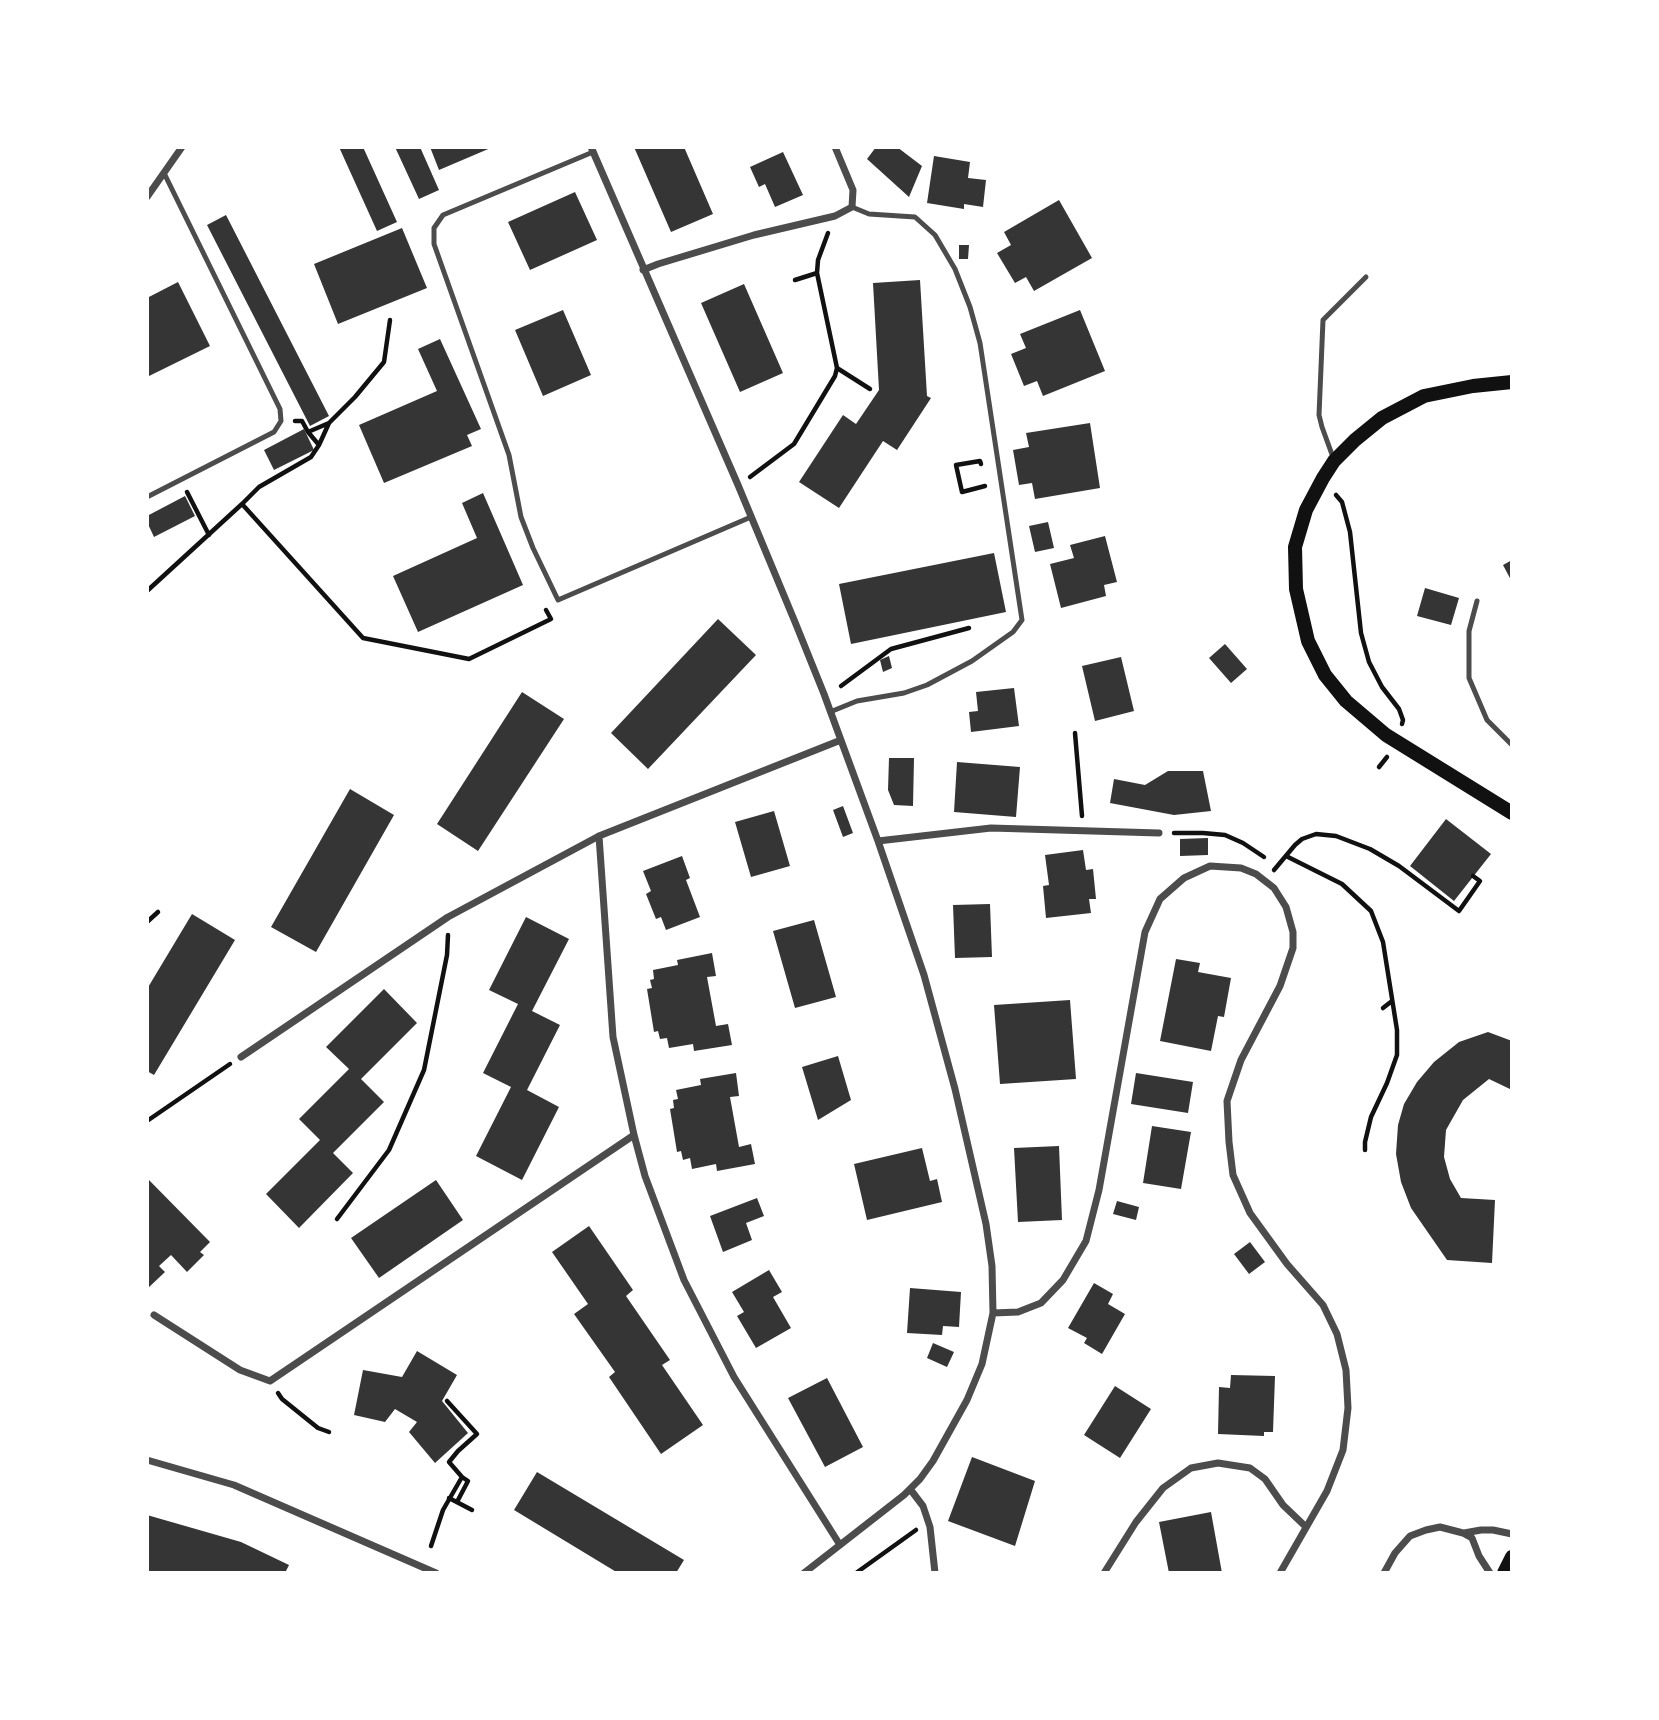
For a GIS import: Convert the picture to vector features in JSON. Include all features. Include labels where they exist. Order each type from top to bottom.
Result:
[{"type":"main road","points":[[1512,382],[1424,396],[1382,418],[1334,461],[1306,510],[1295,547],[1296,589],[1307,641],[1325,675],[1346,701],[1386,735],[1512,813]]},
{"type":"main road","points":[[1504,1573],[1512,1557]]},
{"type":"street","points":[[147,197],[182,147]]},
{"type":"street","points":[[643,270],[754,235],[835,216],[852,207],[853,190],[835,147]]},
{"type":"street","points":[[592,149],[738,485],[841,740],[924,975],[955,1089],[986,1224],[992,1266],[993,1313],[982,1364],[967,1400],[933,1461],[909,1489],[804,1573]]},
{"type":"street","points":[[241,1057],[448,917],[599,836],[841,740]]},
{"type":"street","points":[[878,841],[991,828],[1159,833]]},
{"type":"street","points":[[599,836],[613,1037],[645,1176],[684,1280],[734,1377],[840,1545]]},
{"type":"street","points":[[993,1313],[1018,1312],[1041,1303],[1063,1280],[1086,1241],[1099,1190],[1145,932],[1160,899],[1184,878],[1210,866],[1241,868],[1256,874],[1274,888],[1286,907],[1293,932],[1293,948],[1280,986],[1241,1060],[1227,1101],[1233,1175],[1250,1213],[1287,1264],[1323,1306],[1337,1335],[1346,1370],[1348,1408],[1343,1450],[1327,1490],[1279,1573]]},
{"type":"street","points":[[154,1315],[240,1370],[270,1381],[634,1135]]},
{"type":"street","points":[[147,1460],[234,1485],[436,1573]]},
{"type":"street","points":[[1104,1573],[1136,1522],[1163,1488],[1191,1468],[1219,1463],[1250,1468],[1265,1479],[1283,1505],[1306,1527]]},
{"type":"street","points":[[909,1489],[923,1506],[930,1527],[935,1573]]},
{"type":"street","points":[[1384,1573],[1395,1553],[1410,1536],[1440,1527],[1472,1538],[1490,1573]]},
{"type":"street","points":[[1463,1533],[1493,1530],[1512,1534]]},
{"type":"lane","points":[[592,149],[443,215],[434,228],[434,244],[509,455],[521,517],[533,548],[558,600],[751,517]]},
{"type":"lane","points":[[147,497],[274,432],[281,421],[280,409],[164,173]]},
{"type":"lane","points":[[830,712],[857,701],[904,693],[926,685],[972,662],[1013,632],[1023,620],[980,343],[970,307],[954,269],[934,235],[915,217],[869,214],[852,207]]},
{"type":"lane","points":[[1334,461],[1319,415],[1323,320],[1366,277]]},
{"type":"lane","points":[[1477,601],[1469,631],[1469,678],[1487,720],[1512,745]]},
{"type":"path","points":[[738,485],[794,444],[835,376],[837,368],[817,273],[818,260],[835,216]]},
{"type":"path","points":[[795,280],[817,273]]},
{"type":"path","points":[[308,432],[329,422],[355,397],[384,362],[390,320]]},
{"type":"path","points":[[837,368],[870,389]]},
{"type":"path","points":[[281,421],[302,421],[319,445]]},
{"type":"path","points":[[147,591],[259,487],[311,457],[329,422]]},
{"type":"path","points":[[980,461],[982,472],[986,487],[962,492],[957,466],[980,461]]},
{"type":"path","points":[[982,472],[999,469]]},
{"type":"path","points":[[1323,478],[1342,502],[1350,532],[1361,633],[1369,662],[1382,687],[1399,709],[1403,720],[1397,742],[1379,767]]},
{"type":"path","points":[[180,480],[209,535]]},
{"type":"path","points":[[242,504],[363,638],[469,659],[551,619],[545,609]]},
{"type":"path","points":[[841,687],[891,649],[969,628]]},
{"type":"path","points":[[1076,733],[1080,795]]},
{"type":"path","points":[[1159,833],[1225,835],[1262,856]]},
{"type":"path","points":[[1365,1150],[1364,1142],[1371,1117],[1387,1083],[1396,1055],[1397,1030],[1383,942],[1371,911],[1342,884],[1286,856],[1302,839],[1316,834],[1336,836],[1370,849],[1399,866],[1459,911],[1480,881],[1473,876]]},
{"type":"path","points":[[147,922],[158,912]]},
{"type":"path","points":[[337,1219],[389,1150],[424,1070],[447,955],[448,917]]},
{"type":"path","points":[[1383,1008],[1392,1001]]},
{"type":"path","points":[[147,1121],[241,1057]]},
{"type":"path","points":[[270,1381],[282,1399],[318,1428],[330,1432]]},
{"type":"path","points":[[447,1401],[477,1434],[449,1462],[468,1481],[457,1502]]},
{"type":"path","points":[[431,1546],[443,1510],[462,1477]]},
{"type":"path","points":[[449,1498],[472,1510]]},
{"type":"path","points":[[856,1573],[916,1530]]},
{"type":"building","points":[[339,147],[363,147],[397,222],[377,231]]},
{"type":"building","points":[[395,147],[420,147],[439,190],[419,199]]},
{"type":"building","points":[[430,147],[493,147],[439,170]]},
{"type":"building","points":[[634,147],[684,147],[713,214],[671,232]]},
{"type":"building","points":[[876,147],[897,147],[922,166],[909,197],[867,159]]},
{"type":"building","points":[[783,152],[803,195],[775,207],[765,184],[759,187],[750,167]]},
{"type":"building","points":[[934,156],[970,162],[968,178],[986,180],[983,207],[964,204],[964,209],[927,203]]},
{"type":"building","points":[[575,192],[597,240],[530,270],[508,222]]},
{"type":"building","points":[[1059,200],[1092,258],[1034,291],[1026,277],[1015,283],[997,253],[1011,245],[1004,232]]},
{"type":"building","points":[[226,215],[329,416],[310,426],[207,225]]},
{"type":"building","points":[[402,228],[427,288],[338,324],[314,264]]},
{"type":"building","points":[[959,245],[969,245],[968,259],[959,259]]},
{"type":"building","points":[[920,280],[927,396],[931,398],[897,450],[883,441],[839,508],[799,482],[843,415],[856,424],[879,390],[873,283]]},
{"type":"building","points":[[178,282],[210,346],[147,377],[147,298]]},
{"type":"building","points":[[744,284],[783,373],[740,392],[701,303]]},
{"type":"building","points":[[563,310],[591,375],[543,396],[515,330]]},
{"type":"building","points":[[1080,310],[1105,371],[1043,396],[1037,381],[1024,386],[1011,354],[1026,348],[1020,334]]},
{"type":"building","points":[[440,339],[481,429],[467,435],[472,446],[384,483],[359,425],[437,391],[418,349]]},
{"type":"building","points":[[1090,423],[1100,488],[1035,499],[1032,483],[1019,485],[1013,450],[1029,447],[1026,433]]},
{"type":"building","points":[[304,429],[314,450],[274,470],[264,450]]},
{"type":"building","points":[[483,493],[523,585],[418,632],[393,576],[477,538],[462,503]]},
{"type":"building","points":[[185,496],[195,516],[154,537],[147,516]]},
{"type":"building","points":[[1048,522],[1054,548],[1035,552],[1029,526]]},
{"type":"building","points":[[1105,536],[1117,582],[1104,585],[1106,596],[1061,608],[1050,564],[1074,558],[1070,545]]},
{"type":"building","points":[[994,553],[1006,612],[851,644],[839,584]]},
{"type":"building","points":[[1512,560],[1512,582],[1503,565]]},
{"type":"building","points":[[1425,588],[1459,598],[1451,625],[1417,616]]},
{"type":"building","points":[[718,619],[756,655],[648,769],[611,733]]},
{"type":"building","points":[[1225,644],[1247,669],[1231,683],[1209,658]]},
{"type":"building","points":[[889,656],[892,668],[883,672],[880,660]]},
{"type":"building","points":[[1121,657],[1134,711],[1095,721],[1082,666]]},
{"type":"building","points":[[1014,688],[1019,726],[971,732],[969,712],[978,711],[976,692]]},
{"type":"building","points":[[522,692],[564,719],[478,851],[437,824]]},
{"type":"building","points":[[889,758],[914,758],[913,806],[894,805],[888,790]]},
{"type":"building","points":[[957,762],[1020,767],[1016,817],[954,812]]},
{"type":"building","points":[[1168,771],[1203,771],[1211,811],[1174,815],[1110,803],[1114,779],[1145,785]]},
{"type":"building","points":[[350,789],[394,815],[316,952],[271,927]]},
{"type":"building","points":[[843,806],[853,833],[843,837],[833,810]]},
{"type":"building","points":[[774,811],[790,866],[751,877],[735,822]]},
{"type":"building","points":[[1446,819],[1491,854],[1454,901],[1410,866]]},
{"type":"building","points":[[1208,838],[1208,855],[1180,856],[1180,839]]},
{"type":"building","points":[[1083,850],[1086,870],[1093,869],[1096,899],[1089,899],[1091,913],[1046,918],[1043,886],[1049,885],[1045,855]]},
{"type":"building","points":[[682,856],[690,878],[686,880],[700,917],[666,930],[661,917],[656,919],[646,894],[651,891],[643,871]]},
{"type":"building","points":[[990,904],[992,957],[955,958],[953,905]]},
{"type":"building","points":[[192,914],[235,940],[154,1075],[147,1071],[147,989]]},
{"type":"building","points":[[526,917],[569,939],[532,1011],[560,1025],[527,1090],[559,1107],[522,1180],[476,1156],[511,1087],[483,1073],[518,1004],[489,990]]},
{"type":"building","points":[[814,920],[836,997],[795,1008],[773,931]]},
{"type":"building","points":[[712,953],[716,976],[707,977],[716,1026],[728,1024],[732,1045],[694,1051],[693,1044],[669,1048],[667,1038],[660,1039],[658,1031],[654,1032],[647,989],[652,988],[650,980],[654,979],[653,970],[678,965],[677,960]]},
{"type":"building","points":[[1176,959],[1200,963],[1198,972],[1231,978],[1224,1017],[1218,1016],[1211,1051],[1160,1041]]},
{"type":"building","points":[[384,989],[417,1023],[361,1079],[384,1102],[333,1153],[353,1173],[299,1228],[266,1194],[320,1140],[299,1119],[349,1069],[326,1047]]},
{"type":"building","points":[[1070,1000],[1076,1079],[1000,1084],[994,1005]]},
{"type":"building","points":[[1488,1032],[1512,1041],[1512,1090],[1489,1079],[1463,1100],[1446,1130],[1444,1157],[1450,1179],[1461,1198],[1495,1200],[1492,1263],[1447,1260],[1411,1208],[1401,1182],[1396,1154],[1398,1125],[1404,1104],[1417,1082],[1434,1062],[1459,1042]]},
{"type":"building","points":[[838,1056],[851,1100],[818,1120],[802,1067]]},
{"type":"building","points":[[736,1073],[739,1096],[730,1097],[739,1147],[751,1144],[755,1164],[717,1171],[716,1164],[692,1169],[690,1158],[683,1160],[681,1151],[677,1152],[670,1109],[674,1108],[673,1100],[678,1099],[676,1090],[701,1085],[700,1079]]},
{"type":"building","points":[[1136,1073],[1193,1082],[1188,1113],[1131,1104]]},
{"type":"building","points":[[1152,1126],[1191,1132],[1181,1189],[1143,1183]]},
{"type":"building","points":[[1059,1146],[1062,1220],[1018,1222],[1014,1148]]},
{"type":"building","points":[[922,1148],[930,1181],[937,1179],[942,1202],[867,1220],[854,1164]]},
{"type":"building","points":[[147,1178],[210,1242],[200,1252],[204,1255],[187,1272],[171,1255],[159,1266],[165,1272],[147,1289]]},
{"type":"building","points":[[436,1180],[463,1220],[379,1278],[351,1238]]},
{"type":"building","points":[[757,1198],[764,1216],[746,1223],[752,1240],[723,1252],[710,1216]]},
{"type":"building","points":[[1117,1201],[1139,1207],[1136,1220],[1113,1214]]},
{"type":"building","points":[[589,1226],[633,1290],[626,1296],[670,1360],[662,1365],[703,1425],[661,1454],[609,1377],[615,1372],[574,1314],[588,1304],[552,1252]]},
{"type":"building","points":[[1250,1242],[1265,1262],[1249,1274],[1234,1254]]},
{"type":"building","points":[[769,1270],[782,1292],[773,1297],[791,1328],[756,1348],[737,1316],[744,1312],[732,1292]]},
{"type":"building","points":[[1094,1283],[1113,1294],[1108,1304],[1125,1314],[1102,1354],[1084,1343],[1087,1338],[1068,1328]]},
{"type":"building","points":[[910,1288],[961,1292],[959,1327],[943,1326],[942,1335],[907,1333]]},
{"type":"building","points":[[933,1343],[954,1352],[947,1367],[927,1358]]},
{"type":"building","points":[[417,1351],[457,1375],[442,1401],[468,1433],[435,1463],[409,1432],[417,1422],[395,1409],[385,1422],[354,1415],[363,1370],[402,1377]]},
{"type":"building","points":[[1231,1375],[1275,1376],[1273,1432],[1264,1432],[1264,1436],[1218,1434],[1219,1387],[1230,1388]]},
{"type":"building","points":[[827,1378],[863,1447],[825,1467],[788,1398]]},
{"type":"building","points":[[1115,1386],[1151,1409],[1120,1458],[1084,1435]]},
{"type":"building","points":[[972,1457],[1035,1481],[1015,1546],[948,1521]]},
{"type":"building","points":[[537,1472],[684,1560],[676,1573],[618,1573],[514,1510]]},
{"type":"building","points":[[1211,1512],[1222,1573],[1169,1573],[1159,1522]]},
{"type":"building","points":[[147,1515],[241,1542],[289,1565],[285,1573],[147,1573]]}]
